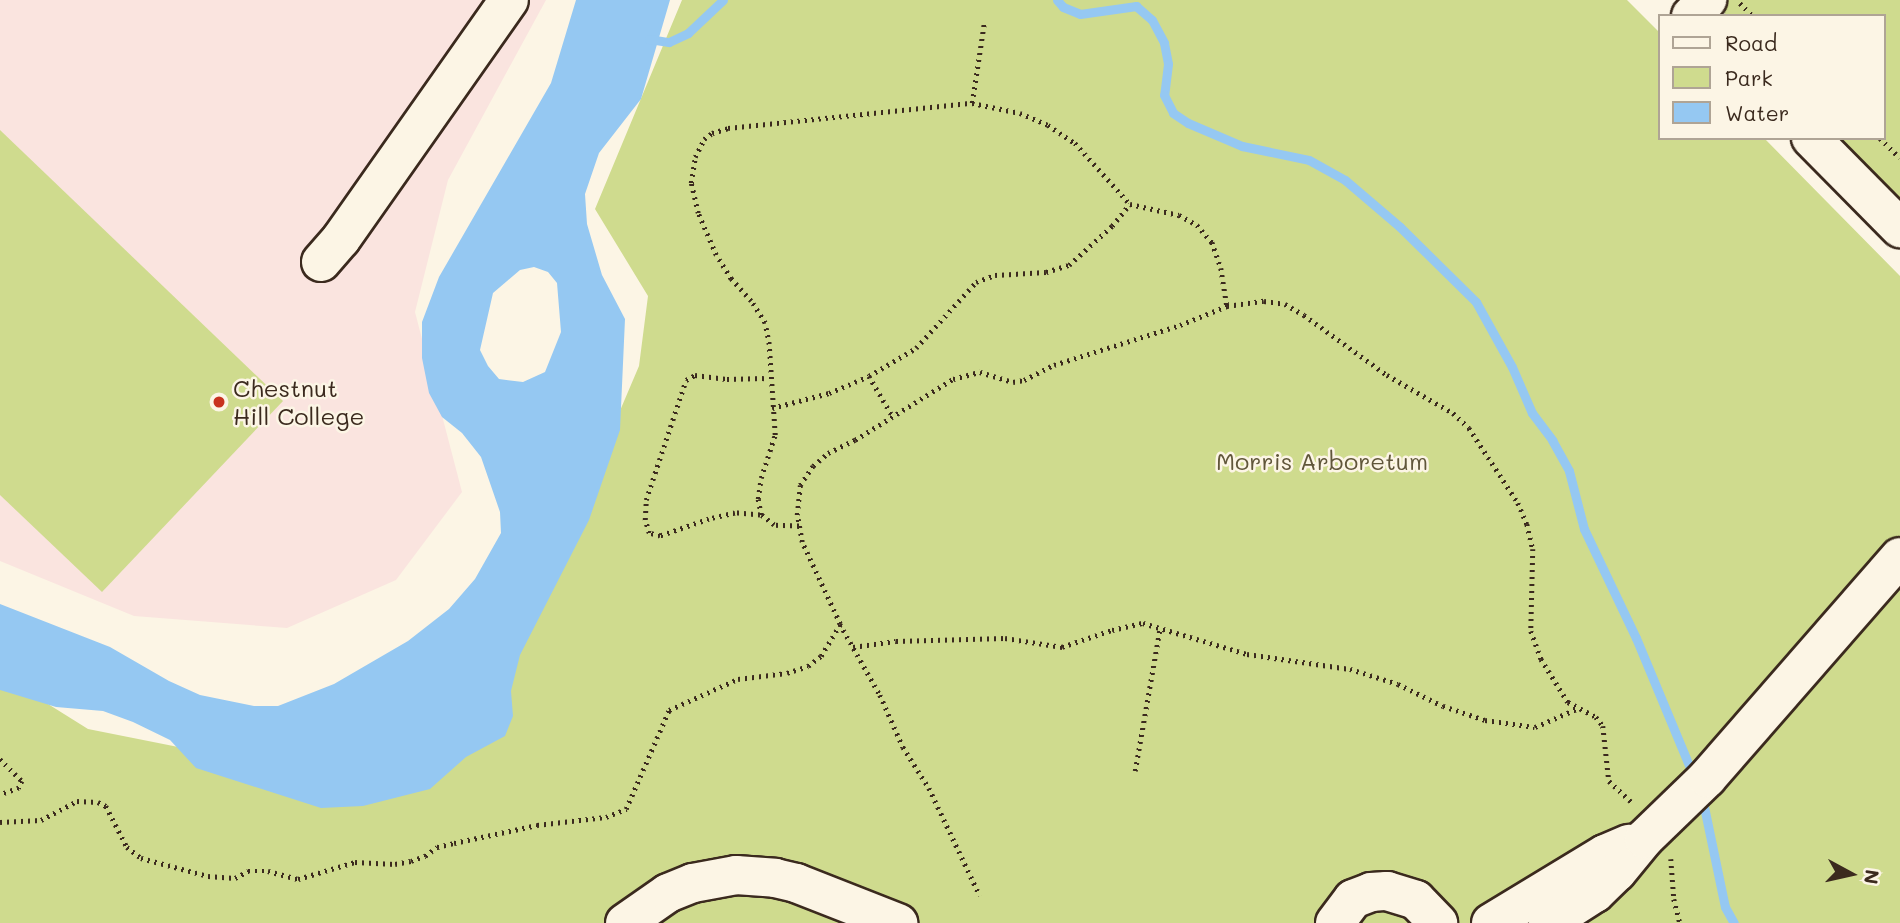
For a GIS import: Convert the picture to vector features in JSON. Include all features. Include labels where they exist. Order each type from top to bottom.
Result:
[{"type":"street","points":[[321,262],[341,239],[509,0]]},
{"type":"street","points":[[1673,0],[1688,14]]},
{"type":"street","points":[[1692,14],[1707,0]]},
{"type":"street","points":[[1813,140],[1900,228]]},
{"type":"street","points":[[1548,923],[1595,893],[1617,872],[1699,786],[1900,557]]},
{"type":"street","points":[[1491,923],[1605,854],[1652,833]]},
{"type":"street","points":[[625,923],[668,892],[693,883],[736,875],[775,878],[796,883],[898,923]]},
{"type":"street","points":[[1335,923],[1353,900],[1371,892],[1387,891],[1416,900],[1438,923]]},
{"type":"path","points":[[1737,0],[1751,14]]},
{"type":"path","points":[[972,103],[984,24]]},
{"type":"path","points":[[761,515],[758,499],[761,478],[775,435],[765,323],[721,263],[698,213],[691,183],[695,158],[704,139],[728,128],[972,103],[1020,113],[1048,125],[1074,143],[1096,163],[1130,204],[1180,215],[1197,225],[1212,242],[1221,268],[1227,306]]},
{"type":"path","points":[[1882,140],[1900,158]]},
{"type":"path","points":[[772,408],[829,393],[869,376],[916,348],[976,282],[995,275],[1046,272],[1069,265],[1112,226],[1130,204]]},
{"type":"path","points":[[980,895],[929,788],[903,747],[880,695],[840,624],[802,542],[797,515],[800,485],[813,466],[828,453],[894,417],[953,379],[980,372],[1013,382],[1024,380],[1054,365],[1180,325],[1227,306],[1252,302],[1285,304],[1387,376],[1453,413],[1469,428],[1518,503],[1527,524],[1533,549],[1531,632],[1541,659],[1568,702],[1596,717],[1603,726],[1609,780],[1652,833],[1681,923]]},
{"type":"path","points":[[769,378],[727,379],[695,375],[686,380],[646,500],[645,520],[649,533],[660,536],[735,513],[761,515],[774,525],[799,526]]},
{"type":"path","points":[[869,376],[894,417]]},
{"type":"path","points":[[0,822],[41,820],[77,801],[98,802],[106,806],[127,847],[141,858],[202,875],[235,878],[248,871],[268,871],[298,879],[355,862],[395,864],[411,861],[425,856],[437,847],[537,825],[606,817],[626,809],[670,710],[738,679],[787,673],[808,666],[821,656],[840,624]]},
{"type":"path","points":[[853,647],[896,640],[986,638],[1062,647],[1131,624],[1160,628],[1247,654],[1350,669],[1398,684],[1443,706],[1486,720],[1535,727],[1578,708]]},
{"type":"path","points":[[1135,771],[1160,628]]},
{"type":"path","points":[[0,758],[22,781],[19,788],[0,795]]},
{"type":"shaded area","name":"Chestnut Hill College","points":[[0,0],[546,0],[448,180],[415,312],[462,492],[396,580],[287,628],[134,616],[0,561]]},
{"type":"green space","name":"Morris Arboretum","points":[[682,0],[1627,0],[1658,31],[1658,140],[1766,140],[1900,276],[1900,923],[0,923],[0,674],[88,729],[259,763],[579,507],[639,366],[648,296],[595,209]]},
{"type":"green space","points":[[1713,0],[1900,0],[1900,205],[1835,140],[1886,140],[1886,14],[1725,14]]},
{"type":"green space","points":[[0,130],[283,401],[102,592],[0,495]]},
{"type":"water","points":[[576,0],[670,0],[641,99],[599,153],[585,194],[587,224],[602,275],[625,319],[620,430],[589,520],[520,655],[511,691],[513,716],[505,736],[466,757],[430,789],[363,806],[321,808],[196,768],[170,740],[133,722],[103,711],[56,707],[0,690],[0,604],[110,647],[169,681],[200,695],[254,706],[278,706],[334,684],[408,641],[449,609],[475,579],[501,533],[500,512],[481,457],[462,433],[442,417],[429,393],[422,358],[422,322],[439,277],[551,83]],"holes":[[[534,267],[548,272],[557,283],[561,332],[545,372],[523,382],[499,379],[480,350],[493,293],[520,270]]]},
{"type":"waterway","points":[[649,39],[669,42],[688,33],[723,0]]},
{"type":"waterway","points":[[1057,0],[1063,7],[1080,14],[1136,6],[1152,20],[1164,43],[1168,64],[1164,95],[1173,113],[1188,123],[1242,146],[1309,160],[1345,180],[1400,227],[1476,302],[1512,367],[1532,413],[1552,440],[1569,471],[1584,529],[1636,638],[1694,777]]},
{"type":"waterway","points":[[1702,797],[1725,907],[1734,923]]},
{"type":"place","name":"Chestnut Hill College","points":[[219,402]]}]
